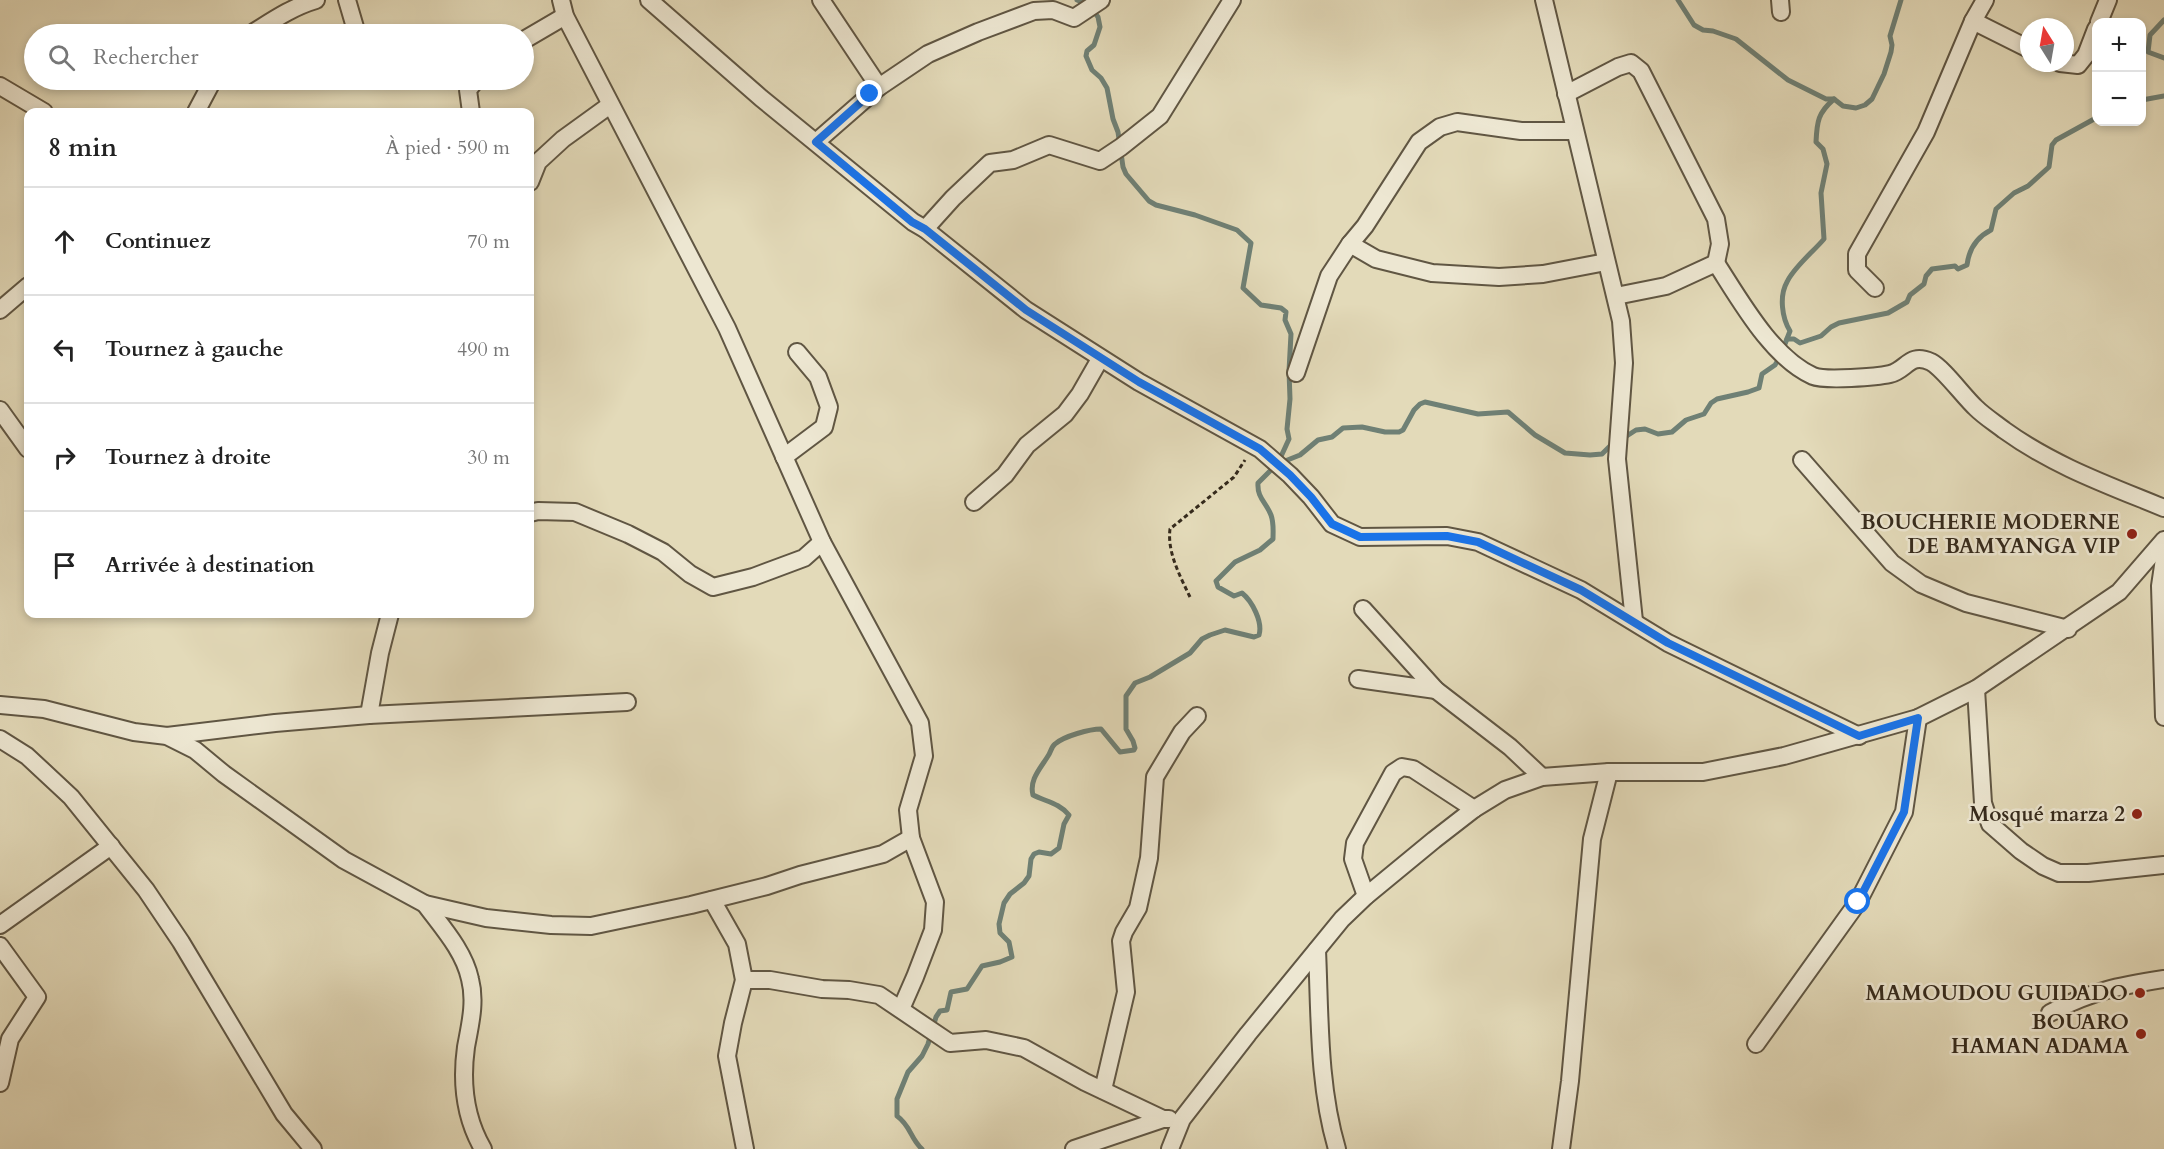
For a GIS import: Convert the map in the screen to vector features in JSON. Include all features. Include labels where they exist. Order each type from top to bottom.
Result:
[{"type":"street","points":[[266,24],[282,14],[316,0]]},
{"type":"street","points":[[347,0],[354,24]]},
{"type":"street","points":[[649,0],[761,98],[912,222],[925,229],[1026,310],[1100,359],[1257,447],[1290,475],[1332,524],[1360,537],[1447,536],[1478,542],[1581,590],[1668,643],[1859,736]]},
{"type":"street","points":[[821,0],[879,87]]},
{"type":"street","points":[[816,142],[879,87],[928,54],[978,32],[1034,12],[1053,10],[1074,18],[1101,0]]},
{"type":"street","points":[[925,229],[953,198],[990,163],[1013,160],[1049,145],[1100,161],[1121,147],[1160,116],[1232,0]]},
{"type":"street","points":[[1544,0],[1621,321],[1624,363],[1617,459],[1634,621]]},
{"type":"street","points":[[1875,288],[1857,270],[1857,254],[1926,132],[1973,21],[1985,0]]},
{"type":"street","points":[[2101,18],[2108,0]]},
{"type":"street","points":[[534,32],[563,8],[610,105],[727,328],[822,542],[920,723],[924,756],[908,810],[911,838],[935,902],[933,930],[901,1009]]},
{"type":"street","points":[[1973,21],[2020,44]]},
{"type":"street","points":[[2074,65],[2078,65],[2086,55],[2092,41]]},
{"type":"street","points":[[1566,94],[1618,67],[1631,63],[1641,71],[1716,219],[1720,244],[1716,263],[1781,353],[1816,378],[1879,376],[1894,373],[1909,361],[1920,358],[1933,363],[1976,408],[2005,431],[2064,467],[2164,508]]},
{"type":"street","points":[[0,86],[37,108]]},
{"type":"street","points":[[198,108],[208,90]]},
{"type":"street","points":[[468,90],[470,108]]},
{"type":"street","points":[[534,172],[538,162],[563,139],[610,105]]},
{"type":"street","points":[[1296,373],[1329,276],[1365,226],[1419,141],[1440,127],[1457,122],[1521,131],[1575,131]]},
{"type":"street","points":[[1350,244],[1376,259],[1432,273],[1499,277],[1543,274],[1606,262]]},
{"type":"street","points":[[1616,296],[1666,286],[1716,263]]},
{"type":"street","points":[[0,288],[22,291]]},
{"type":"street","points":[[0,310],[22,291]]},
{"type":"street","points":[[784,457],[824,427],[829,407],[818,377],[797,352]]},
{"type":"street","points":[[974,502],[1005,474],[1027,445],[1065,414],[1080,394],[1100,359]]},
{"type":"street","points":[[0,410],[24,443]]},
{"type":"street","points":[[1802,460],[1892,563],[1921,584],[1966,603],[2068,629]]},
{"type":"street","points":[[534,512],[575,512],[628,534],[663,552],[690,574],[713,587],[753,577],[804,558],[822,542]]},
{"type":"street","points":[[1170,1149],[1182,1119],[1342,919],[1366,896],[1474,809],[1505,790],[1542,777],[1609,772],[1703,772],[1784,756],[1918,718],[1976,689],[2068,629],[2119,592],[2164,540]]},
{"type":"street","points":[[2164,559],[2162,586],[2164,717]]},
{"type":"street","points":[[1363,609],[1436,690],[1510,747],[1542,777]]},
{"type":"street","points":[[369,715],[389,618]]},
{"type":"street","points":[[1358,679],[1436,690]]},
{"type":"street","points":[[1976,689],[1983,803],[1990,824],[2043,867],[2059,873],[2088,873],[2164,865]]},
{"type":"street","points":[[0,705],[44,709],[134,732],[166,736],[369,715],[627,702]]},
{"type":"street","points":[[1102,1090],[1126,992],[1121,941],[1138,908],[1149,858],[1155,777],[1182,732],[1197,716]]},
{"type":"street","points":[[1756,1044],[1858,902],[1904,812],[1918,718]]},
{"type":"street","points":[[166,736],[195,750],[224,774],[344,860],[425,904],[486,918],[551,926],[591,926],[712,900],[883,854],[911,838]]},
{"type":"street","points":[[0,739],[27,756],[71,797],[146,890],[181,942],[284,1114],[313,1149]]},
{"type":"street","points":[[1366,896],[1353,859],[1355,843],[1393,773],[1402,767],[1413,769],[1474,809]]},
{"type":"street","points":[[1561,1149],[1570,1081],[1592,839],[1609,772]]},
{"type":"street","points":[[0,925],[111,846]]},
{"type":"street","points":[[712,900],[737,944],[744,980],[727,1056],[745,1149]]},
{"type":"street","points":[[425,904],[461,956],[470,979],[472,1017],[466,1048],[464,1093],[473,1131],[483,1149]]},
{"type":"street","points":[[0,946],[37,997],[10,1039],[0,1083]]},
{"type":"street","points":[[1317,950],[1322,1065],[1329,1123],[1337,1149]]},
{"type":"street","points":[[2050,1013],[2075,999],[2107,989],[2164,979]]},
{"type":"street","points":[[744,980],[770,980],[822,989],[879,995],[950,1043],[986,1040],[1024,1048],[1102,1090],[1163,1119]]},
{"type":"street","points":[[1074,1149],[1163,1119],[1182,1119]]},
{"type":"street","points":[[1324,1149],[1329,1123]]},
{"type":"path","points":[[1190,597],[1168,540],[1170,529],[1234,477],[1257,447]]},
{"type":"waterway","points":[[922,1149],[897,1116],[897,1099],[908,1072],[922,1056],[936,1017],[940,1011],[947,1010],[951,992],[967,989],[982,966],[1012,957],[1009,942],[1000,933],[999,924],[1004,903],[1029,876],[1031,859],[1034,854],[1039,852],[1051,854],[1059,848],[1064,824],[1069,815],[1057,805],[1033,795],[1036,775],[1055,744],[1064,738],[1084,732],[1101,729],[1120,752],[1134,750],[1133,741],[1126,729],[1126,696],[1135,683],[1150,677],[1190,653],[1202,639],[1210,635],[1225,630],[1254,637],[1259,635],[1258,618],[1249,601],[1242,593],[1234,596],[1218,587],[1216,581],[1235,562],[1260,550],[1273,539],[1272,518],[1260,496],[1258,483],[1278,463],[1289,439],[1287,429],[1291,334],[1285,320],[1286,312],[1281,308],[1261,305],[1243,288],[1251,243],[1237,230],[1195,215],[1156,205],[1149,201],[1126,174],[1107,88],[1092,70],[1086,56],[1087,51],[1094,45],[1100,27],[1098,17],[1089,5],[1077,0]]},
{"type":"waterway","points":[[1678,0],[1694,25],[1703,30],[1736,39],[1788,80],[1826,99],[1834,99],[1843,106],[1856,108],[1872,99],[1884,74],[1891,52],[1890,36],[1901,0]]},
{"type":"waterway","points":[[2164,20],[2150,35],[2148,52],[2164,58]]},
{"type":"waterway","points":[[2146,99],[2164,96]]},
{"type":"waterway","points":[[1783,349],[1790,331],[1782,307],[1785,288],[1790,276],[1824,239],[1821,193],[1827,164],[1823,149],[1816,142],[1816,135],[1822,113],[1834,99]]},
{"type":"waterway","points":[[1787,339],[1794,339],[1800,343],[1821,336],[1839,323],[1888,313],[1907,302],[1910,295],[1924,284],[1926,276],[1932,269],[1955,266],[1958,269],[1967,265],[1974,244],[1991,230],[1996,209],[2014,193],[2028,186],[2049,167],[2052,145],[2056,140],[2092,120]]},
{"type":"waterway","points":[[1622,439],[1636,430],[1645,429],[1658,434],[1672,432],[1686,420],[1704,414],[1711,403],[1717,399],[1759,388],[1762,374],[1775,365],[1780,357]]},
{"type":"waterway","points":[[1280,463],[1300,455],[1318,440],[1332,437],[1343,428],[1362,427],[1385,432],[1399,432],[1403,430],[1414,410],[1425,402],[1478,414],[1508,412],[1535,435],[1565,453],[1602,454],[1613,443]]},
{"type":"place","name":"BOUCHERIE MODERNE DE BAMYANGA VIP","points":[[2132,534]]},
{"type":"place","name":"Mosqué marza 2","points":[[2137,814]]},
{"type":"place","name":"MAMOUDOU GUIDADO","points":[[2140,993]]},
{"type":"place","name":"BOUARO HAMAN ADAMA","points":[[2141,1034]]},
{"type":"route","points":[[870,94],[816,142],[912,222],[925,229],[1026,310],[1100,359],[1260,449],[1290,475],[1332,524],[1360,537],[1447,536],[1478,542],[1581,590],[1668,643],[1859,736],[1918,718],[1904,812],[1858,902]]}]
